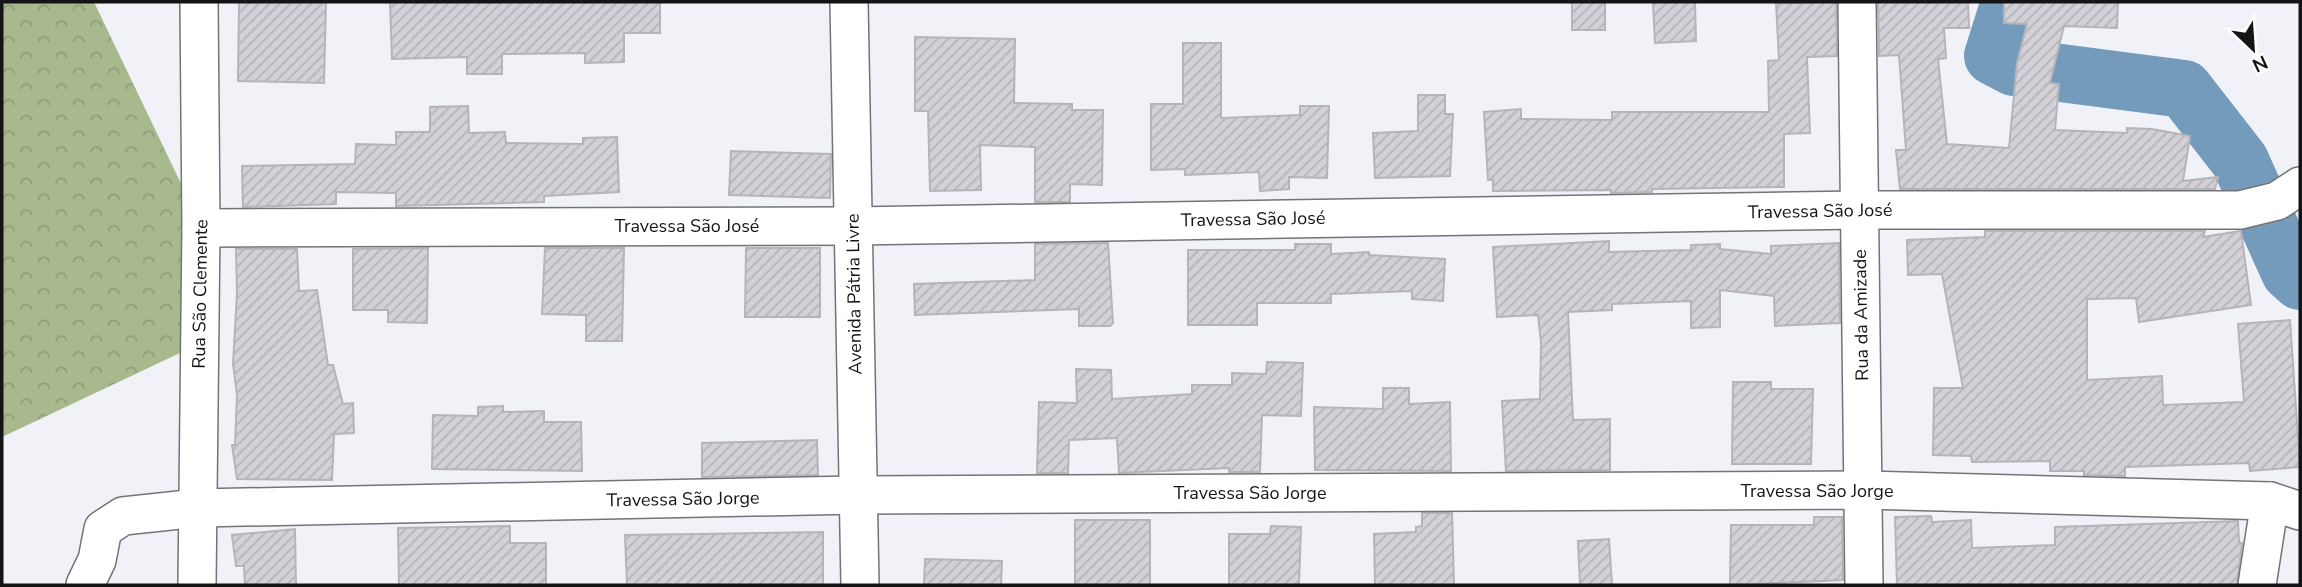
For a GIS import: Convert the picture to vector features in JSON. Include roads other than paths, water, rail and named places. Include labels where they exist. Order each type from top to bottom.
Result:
[{"type":"street","name":"Rua São Clemente","points":[[197,585],[201,228],[199,2]]},
{"type":"street","name":"Avenida Pátria Livre","points":[[849,2],[860,585]]},
{"type":"street","name":"Rua da Amizade","points":[[1857,2],[1865,490],[1864,585]]},
{"type":"street","name":"Travessa São José","points":[[201,228],[853,226],[1859,210],[2240,210],[2288,194]]},
{"type":"street","name":"Travessa São Jorge","points":[[85,585],[97,560],[103,529],[123,516],[198,508],[858,495],[1865,490],[2285,506]]},
{"type":"street","points":[[2257,585],[2285,506]]},
{"type":"waterway","points":[[2010,2],[1993,56],[2014,67],[2184,89],[2240,161],[2290,272],[2300,281]]}]
